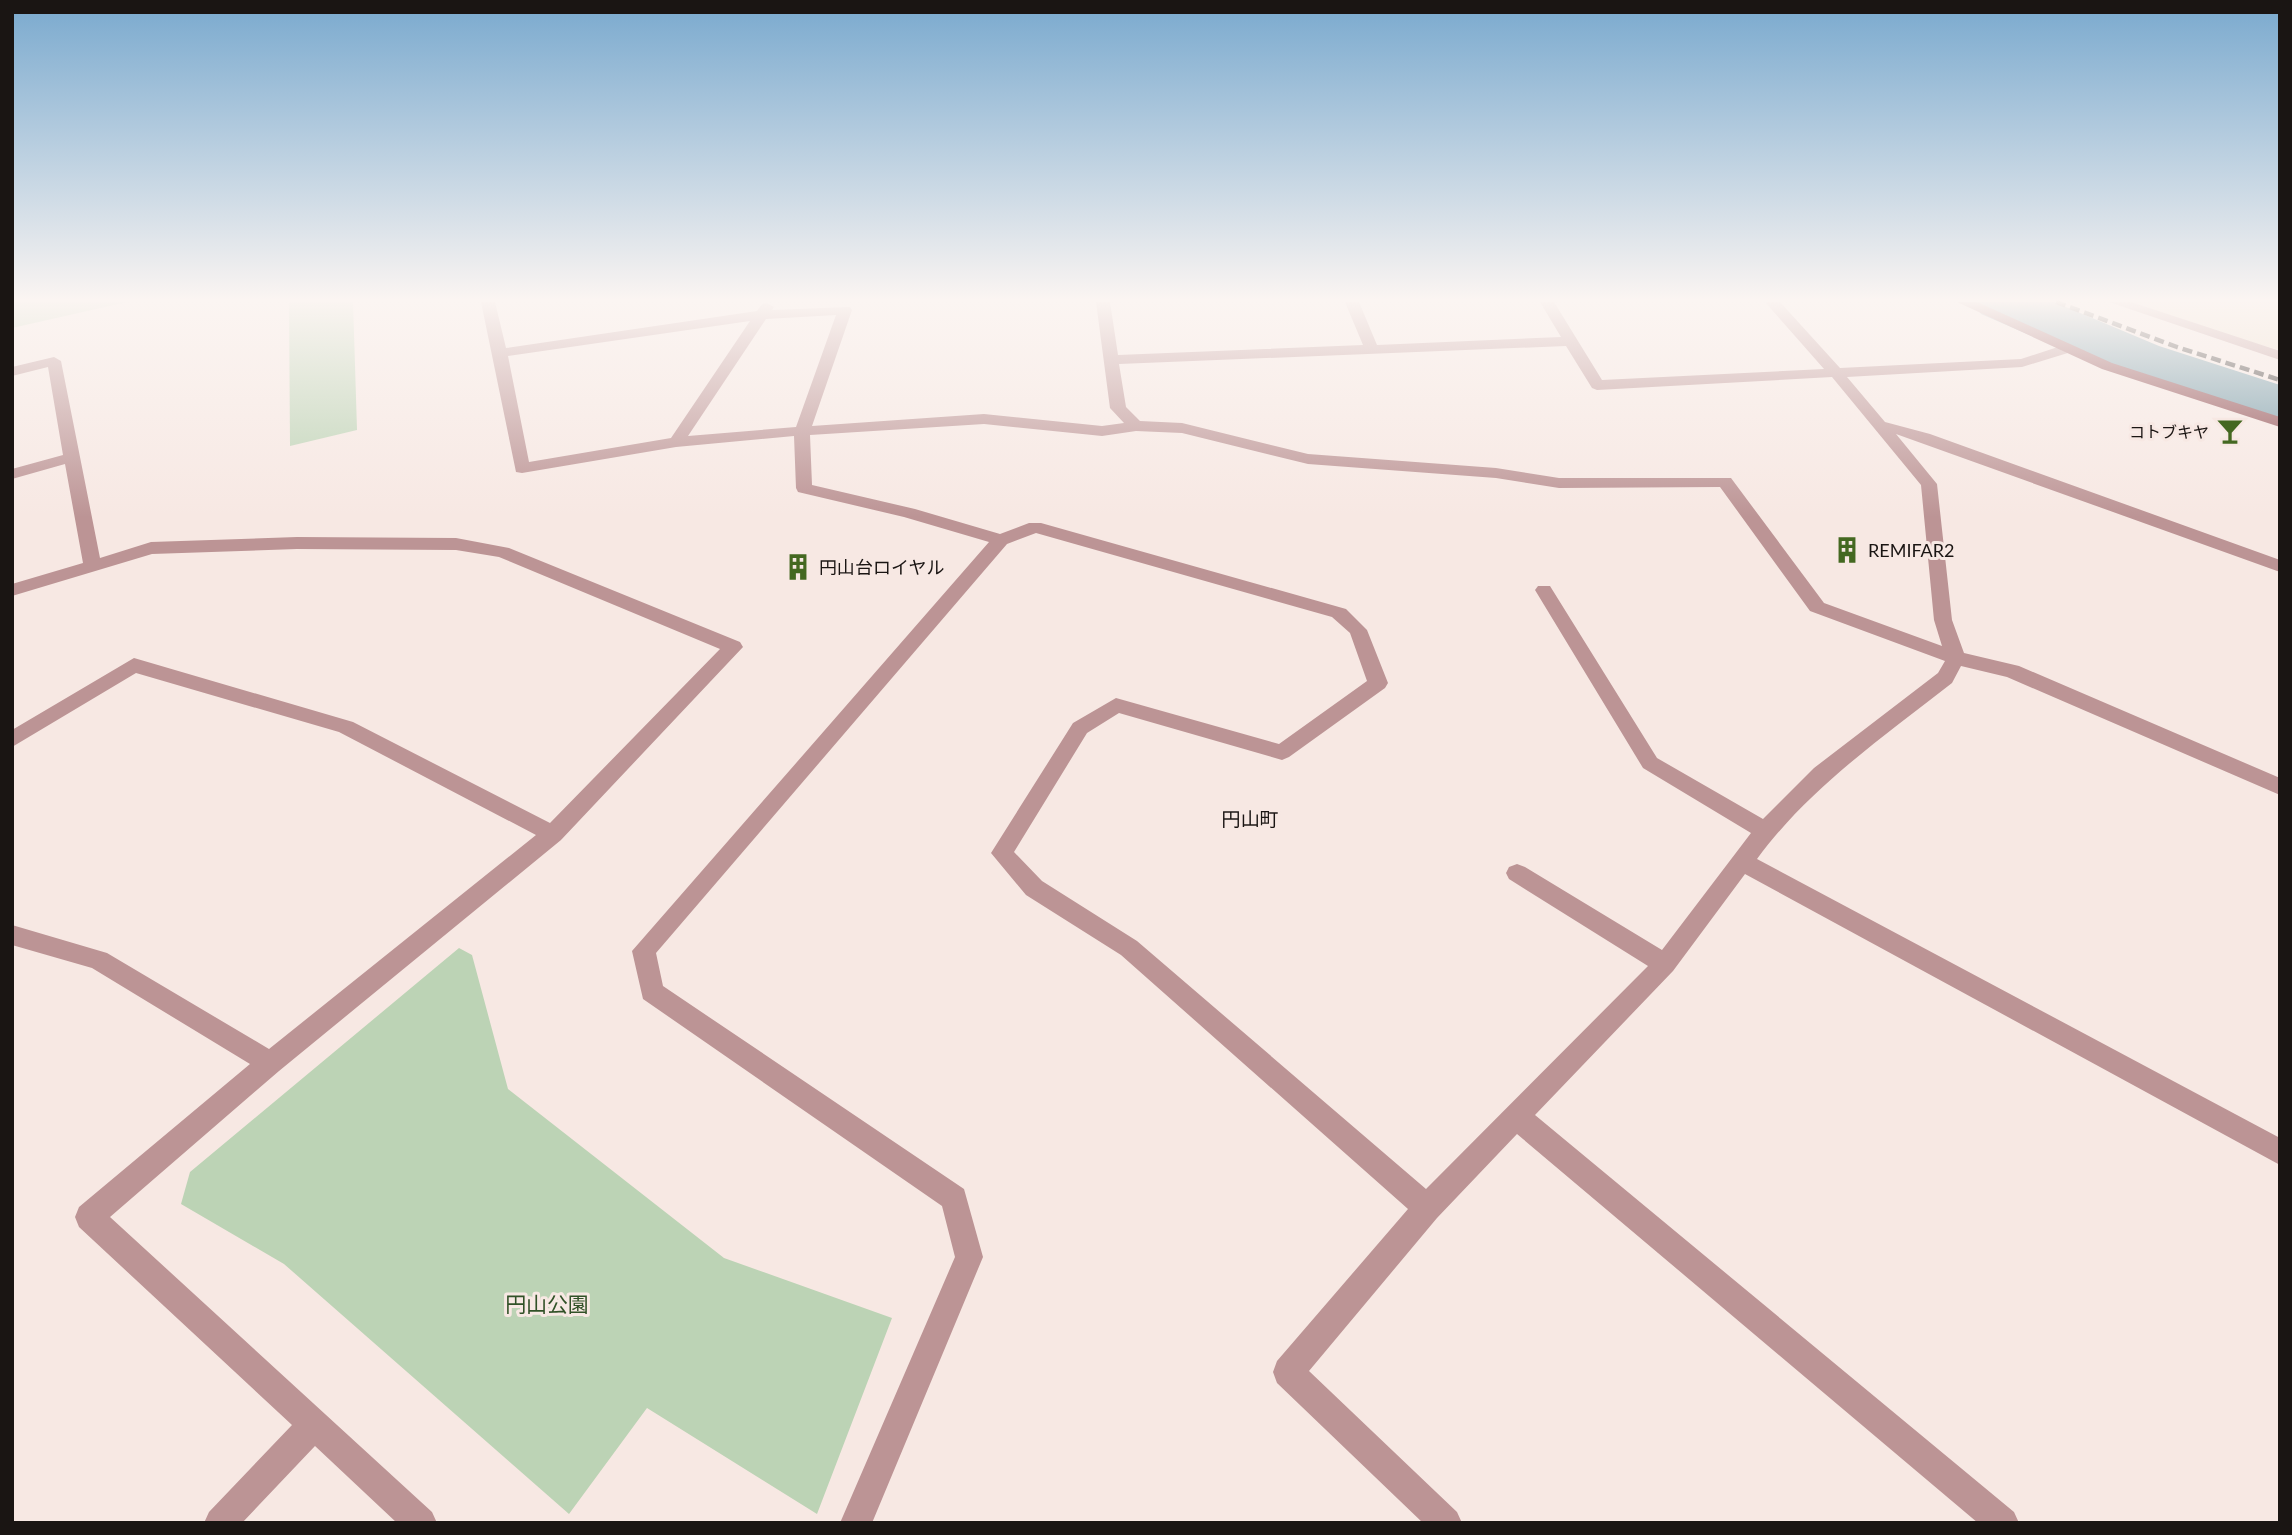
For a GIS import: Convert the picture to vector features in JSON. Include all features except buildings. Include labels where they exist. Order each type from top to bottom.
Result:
[{"type":"main road","points":[[2131,374],[2280,422]]},
{"type":"street","points":[[56,374],[92,564]]},
{"type":"street","points":[[504,374],[522,468],[676,442],[984,419],[1102,431],[1136,426],[1182,428],[1308,459],[1496,473],[1559,483],[1725,482],[1817,607],[1956,658],[2011,671],[2280,787]]},
{"type":"street","points":[[676,442],[722,374]]},
{"type":"street","points":[[822,374],[802,431],[804,488],[978,530],[1001,540]]},
{"type":"street","points":[[1114,374],[1118,408],[1136,426]]},
{"type":"street","points":[[1591,374],[1597,384],[1843,374]]},
{"type":"street","points":[[1446,1523],[1288,1372],[1427,1208],[1665,964],[1765,831],[1821,774],[1945,678],[1956,658],[1943,620],[1929,484],[1837,374]]},
{"type":"street","points":[[1880,425],[1924,437],[2280,566]]},
{"type":"street","points":[[12,474],[70,458]]},
{"type":"street","points":[[856,1523],[969,1257],[954,1198],[652,992],[644,951],[1001,540],[1035,527],[1339,613],[1358,630],[1378,683],[1282,752],[1116,705],[1080,728],[1002,853],[1034,888],[1129,948],[1427,1208]]},
{"type":"street","points":[[12,590],[151,548],[297,543],[456,544],[503,552],[733,647],[553,834],[270,1063],[89,1217],[421,1523]]},
{"type":"street","points":[[1544,590],[1650,764],[1765,831]]},
{"type":"street","points":[[12,740],[134,665],[345,727],[553,834]]},
{"type":"street","points":[[1741,861],[2280,1152]]},
{"type":"street","points":[[1517,873],[1665,964]]},
{"type":"street","points":[[12,935],[99,960],[270,1063]]},
{"type":"street","points":[[1517,1117],[2003,1523]]},
{"type":"street","points":[[220,1523],[313,1426]]},
{"type":"green space","points":[[289,374],[355,374],[357,430],[290,446]]},
{"type":"green space","name":"円山公園","points":[[459,948],[472,955],[508,1089],[724,1258],[892,1318],[817,1514],[647,1408],[569,1514],[284,1264],[181,1204],[190,1172]]},
{"type":"waterway","points":[[2182,374],[2280,406]]},
{"type":"railway","points":[[2260,374],[2280,380]]},
{"type":"place","name":"コトブキヤ","points":[[2230,431]]},
{"type":"place","name":"REMIFAR2","points":[[1847,550]]},
{"type":"place","name":"円山台ロイヤル","points":[[798,567]]},
{"type":"district","name":"円山町","points":[[1250,818]]}]
